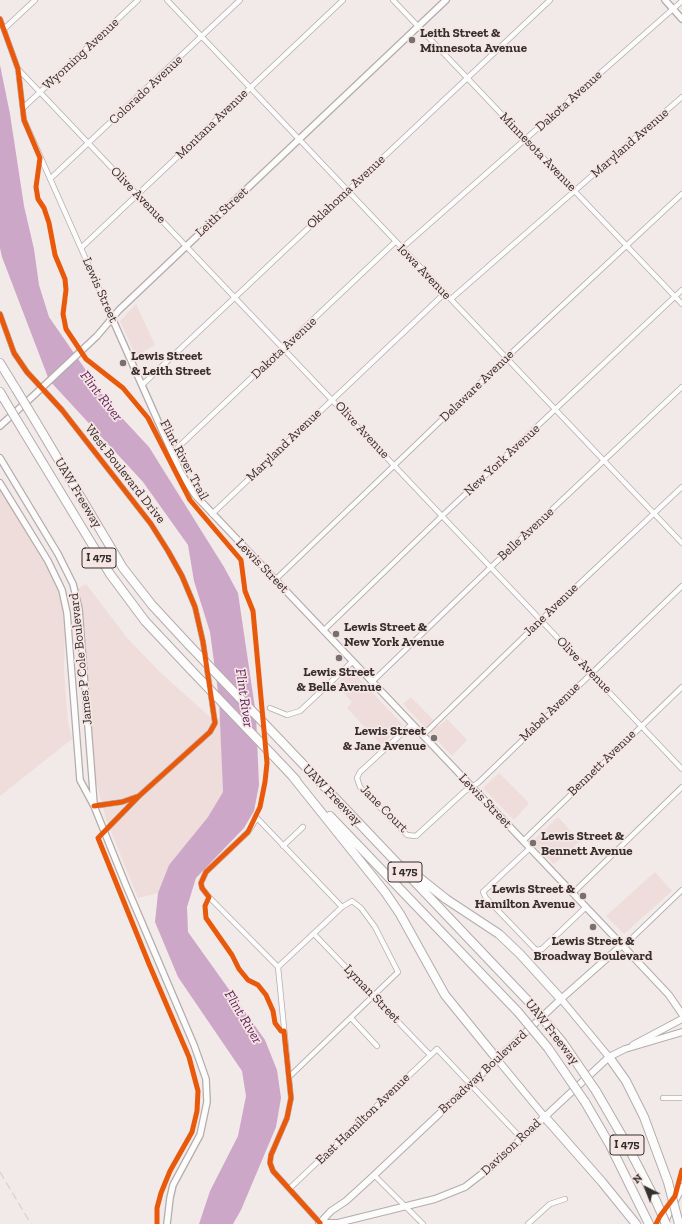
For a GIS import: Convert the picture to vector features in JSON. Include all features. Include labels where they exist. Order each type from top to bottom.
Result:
[{"type":"highway","name":"UAW Freeway","points":[[0,363],[127,572],[152,605],[530,1002],[569,1052],[596,1091],[622,1134],[656,1201],[665,1224]]},
{"type":"highway","name":"UAW Freeway","points":[[2,396],[110,574],[145,620],[518,1012],[548,1048],[585,1102],[610,1145],[647,1221]]},
{"type":"highway","points":[[293,777],[385,892],[400,914],[446,995],[497,1059]]},
{"type":"highway","points":[[379,845],[446,899],[499,934],[520,954],[561,999]]},
{"type":"highway","points":[[609,1057],[626,1081],[644,1117],[668,1182],[679,1224]]},
{"type":"highway","points":[[544,1116],[612,1193],[636,1224]]},
{"type":"main road","name":"Broadway Boulevard","points":[[320,1224],[331,1211],[346,1201],[469,1084],[622,945]]},
{"type":"main road","name":"Lewis Street","points":[[622,945],[669,995],[682,1014]]},
{"type":"main road","points":[[561,999],[609,1057]]},
{"type":"main road","points":[[625,1049],[682,1019]]},
{"type":"main road","name":"Davison Road","points":[[320,1224],[338,1223],[404,1207],[445,1196],[465,1186],[492,1166],[609,1057],[625,1049],[682,1032]]},
{"type":"main road","points":[[497,1059],[544,1116]]},
{"type":"main road","points":[[665,1224],[682,1187]]},
{"type":"main road","points":[[673,1207],[682,1206]]},
{"type":"street","points":[[4,29],[35,0]]},
{"type":"street","name":"Wyoming Avenue","points":[[23,108],[138,0]]},
{"type":"street","name":"Iowa Avenue","points":[[167,0],[682,543]]},
{"type":"street","name":"Colorado Avenue","points":[[50,179],[89,144],[240,0]]},
{"type":"street","name":"Montana Avenue","points":[[81,248],[343,0]]},
{"type":"street","name":"Minnesota Avenue","points":[[393,0],[466,79],[575,190],[682,304]]},
{"type":"street","name":"Leith Street","points":[[0,426],[97,336],[112,318],[446,0]]},
{"type":"street","name":"Oklahoma Avenue","points":[[142,385],[550,0]]},
{"type":"street","points":[[665,0],[682,19]]},
{"type":"street","name":"Dakota Avenue","points":[[402,248],[682,1]]},
{"type":"street","name":"Lewis Street","points":[[0,19],[18,69],[24,120],[172,453],[188,485],[212,514],[622,945]]},
{"type":"street","name":"Olive Avenue","points":[[18,69],[682,769]]},
{"type":"street","name":"Maryland Avenue","points":[[451,300],[682,97]]},
{"type":"street","name":"Delaware Avenue","points":[[275,580],[506,358],[682,194]]},
{"type":"street","name":"Dakota Avenue","points":[[172,453],[395,242]]},
{"type":"street","name":"New York Avenue","points":[[323,631],[442,516],[682,290]]},
{"type":"street","name":"Maryland Avenue","points":[[212,514],[445,293]]},
{"type":"street","name":"West Boulevard Drive","points":[[0,314],[14,353],[27,372],[62,410],[151,524],[182,576],[195,607],[203,642],[215,723],[210,732],[139,796]]},
{"type":"street","name":"Belle Avenue","points":[[372,682],[491,567],[682,387]]},
{"type":"street","name":"James P Cole Boulevard","points":[[0,458],[58,554],[73,584],[79,609],[94,806]]},
{"type":"street","name":"James P Cole Boulevard","points":[[0,483],[48,561],[62,590],[67,613],[80,780],[94,806],[194,1045],[206,1079],[207,1102],[200,1135],[173,1185],[167,1224]]},
{"type":"street","name":"Jane Avenue","points":[[422,735],[682,487]]},
{"type":"street","name":"Mabel Avenue","points":[[416,836],[472,787],[682,586]]},
{"type":"street","points":[[270,708],[288,715],[300,711],[352,662]]},
{"type":"street","name":"Bennett Avenue","points":[[523,841],[682,687]]},
{"type":"street","name":"Jane Court","points":[[412,724],[360,772],[357,778],[360,787],[407,835],[416,836]]},
{"type":"street","points":[[573,893],[682,787]]},
{"type":"street","points":[[94,806],[122,802],[139,796]]},
{"type":"street","points":[[104,832],[139,796]]},
{"type":"street","points":[[320,1224],[288,1189],[274,1171],[270,1163],[271,1155],[287,1118],[291,1098],[278,967],[209,897],[202,888],[201,883],[206,872],[248,832],[257,818],[342,907]]},
{"type":"street","points":[[284,846],[303,827]]},
{"type":"street","points":[[530,848],[483,892],[486,898],[536,950],[542,949],[586,907]]},
{"type":"street","name":"Broadway Boulevard","points":[[622,945],[630,940],[682,890]]},
{"type":"street","points":[[278,967],[342,907],[352,901],[361,908],[375,927],[398,972],[289,1077]]},
{"type":"street","name":"Lyman Street","points":[[314,934],[430,1055]]},
{"type":"street","points":[[351,1018],[377,1046]]},
{"type":"street","name":"East Hamilton Avenue","points":[[288,1189],[437,1049],[469,1084]]},
{"type":"street","points":[[469,1084],[521,1138]]},
{"type":"street","points":[[663,1098],[682,1098]]},
{"type":"street","points":[[374,1175],[404,1207],[423,1224]]},
{"type":"street","points":[[528,1224],[550,1204],[565,1199]]},
{"type":"shaded area","points":[[136,304],[155,345],[136,356],[120,321]]},
{"type":"shaded area","points":[[0,488],[42,555],[60,594],[65,629],[64,670],[68,722],[72,739],[0,796]]},
{"type":"shaded area","points":[[86,584],[128,639],[161,673],[210,717],[220,718],[223,792],[208,817],[169,865],[158,893],[138,898],[106,819],[96,781],[84,627],[77,589]]},
{"type":"shaded area","points":[[351,670],[403,725],[381,745],[347,708],[352,702],[336,684]]},
{"type":"shaded area","points":[[411,697],[439,726],[447,719],[467,740],[452,756],[403,704]]},
{"type":"shaded area","points":[[499,773],[529,803],[514,820],[483,788]]},
{"type":"shaded area","points":[[558,817],[580,841],[554,864],[535,846],[535,839]]},
{"type":"shaded area","points":[[655,872],[672,891],[624,934],[606,916]]},
{"type":"water","name":"Flint River","points":[[0,65],[10,114],[24,206],[34,249],[39,285],[49,317],[110,405],[149,447],[224,567],[238,593],[256,715],[259,785],[254,811],[244,828],[196,878],[187,907],[188,932],[265,1040],[277,1070],[281,1098],[276,1127],[241,1210],[233,1224],[199,1224],[210,1191],[238,1136],[246,1096],[242,1071],[178,977],[155,922],[158,893],[169,865],[208,817],[223,792],[219,699],[210,632],[194,581],[188,545],[143,482],[49,380],[2,257],[0,248]]},
{"type":"railway","points":[[0,1172],[31,1224]]},
{"type":"cycle path","name":"Flint River Trail","points":[[0,19],[18,69],[24,120],[40,158],[36,187],[38,199],[44,208],[49,223],[55,255],[65,279],[66,290],[63,314],[66,329],[86,359],[123,388],[148,418],[190,500],[241,560],[245,591],[253,611],[267,763],[265,782],[260,807],[248,832],[206,872],[201,883],[202,888],[209,897],[205,906],[206,918],[232,955],[239,969],[248,980],[258,985],[266,995],[273,1011],[275,1023],[281,1031],[284,1031],[291,1098],[287,1118],[271,1155],[270,1163],[273,1171],[320,1223]]},
{"type":"cycle path","points":[[0,314],[14,353],[27,372],[62,410],[151,524],[168,551],[182,576],[195,607],[203,642],[215,723],[210,732],[139,796],[122,802],[94,806]]},
{"type":"cycle path","points":[[139,796],[98,838],[149,964],[189,1057],[198,1091],[197,1111],[192,1132],[170,1171],[161,1193],[157,1208],[157,1224]]},
{"type":"cycle path","points":[[656,1224],[675,1196],[682,1170]]},
{"type":"place","name":"Leith Street & Minnesota Avenue","points":[[412,40]]},
{"type":"place","name":"Lewis Street & Leith Street","points":[[123,363]]},
{"type":"place","name":"Lewis Street & New York Avenue","points":[[336,634]]},
{"type":"place","name":"Lewis Street & Belle Avenue","points":[[339,658]]},
{"type":"place","name":"Lewis Street & Jane Avenue","points":[[434,738]]},
{"type":"place","name":"Lewis Street & Bennett Avenue","points":[[533,843]]},
{"type":"place","name":"Lewis Street & Hamilton Avenue","points":[[583,896]]},
{"type":"place","name":"Lewis Street & Broadway Boulevard","points":[[593,927]]}]
